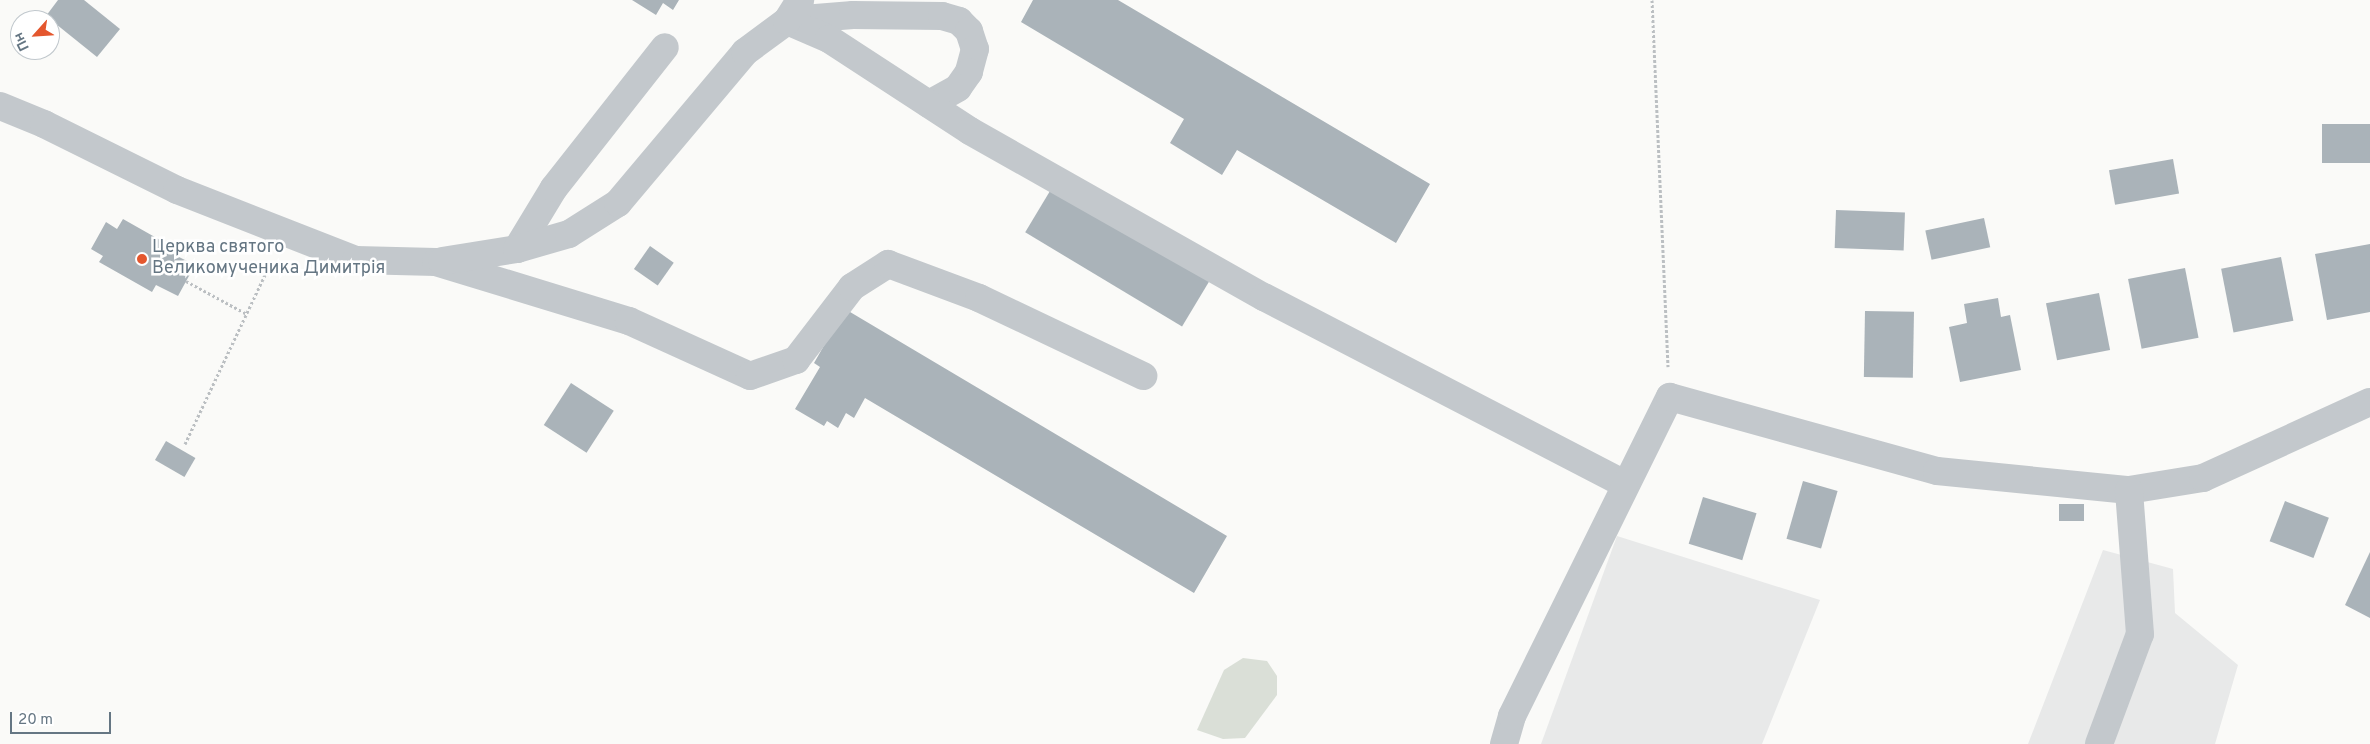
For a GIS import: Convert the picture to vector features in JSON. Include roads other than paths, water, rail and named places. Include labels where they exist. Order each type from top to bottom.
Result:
[{"type":"street","points":[[0,106],[44,124],[177,190],[284,234],[356,260],[436,262],[516,249],[569,234],[618,203],[746,52],[793,10],[853,15],[942,16],[959,21],[969,31],[976,49],[969,72],[958,88],[929,104]]},
{"type":"street","points":[[793,10],[829,39],[970,131],[1264,296],[1624,484]]},
{"type":"street","points":[[516,249],[554,188],[665,47]]},
{"type":"street","points":[[436,262],[629,321],[750,376],[796,360],[852,287],[888,264],[979,298],[1143,376]]},
{"type":"street","points":[[1504,744],[1512,716],[1624,484],[1670,397],[1937,471],[2129,490],[2203,478],[2370,402]]},
{"type":"street","points":[[2099,744],[2140,634],[2129,490]]},
{"type":"place","name":"Церква святого Великомученика Димитрія","points":[[142,259]]}]
